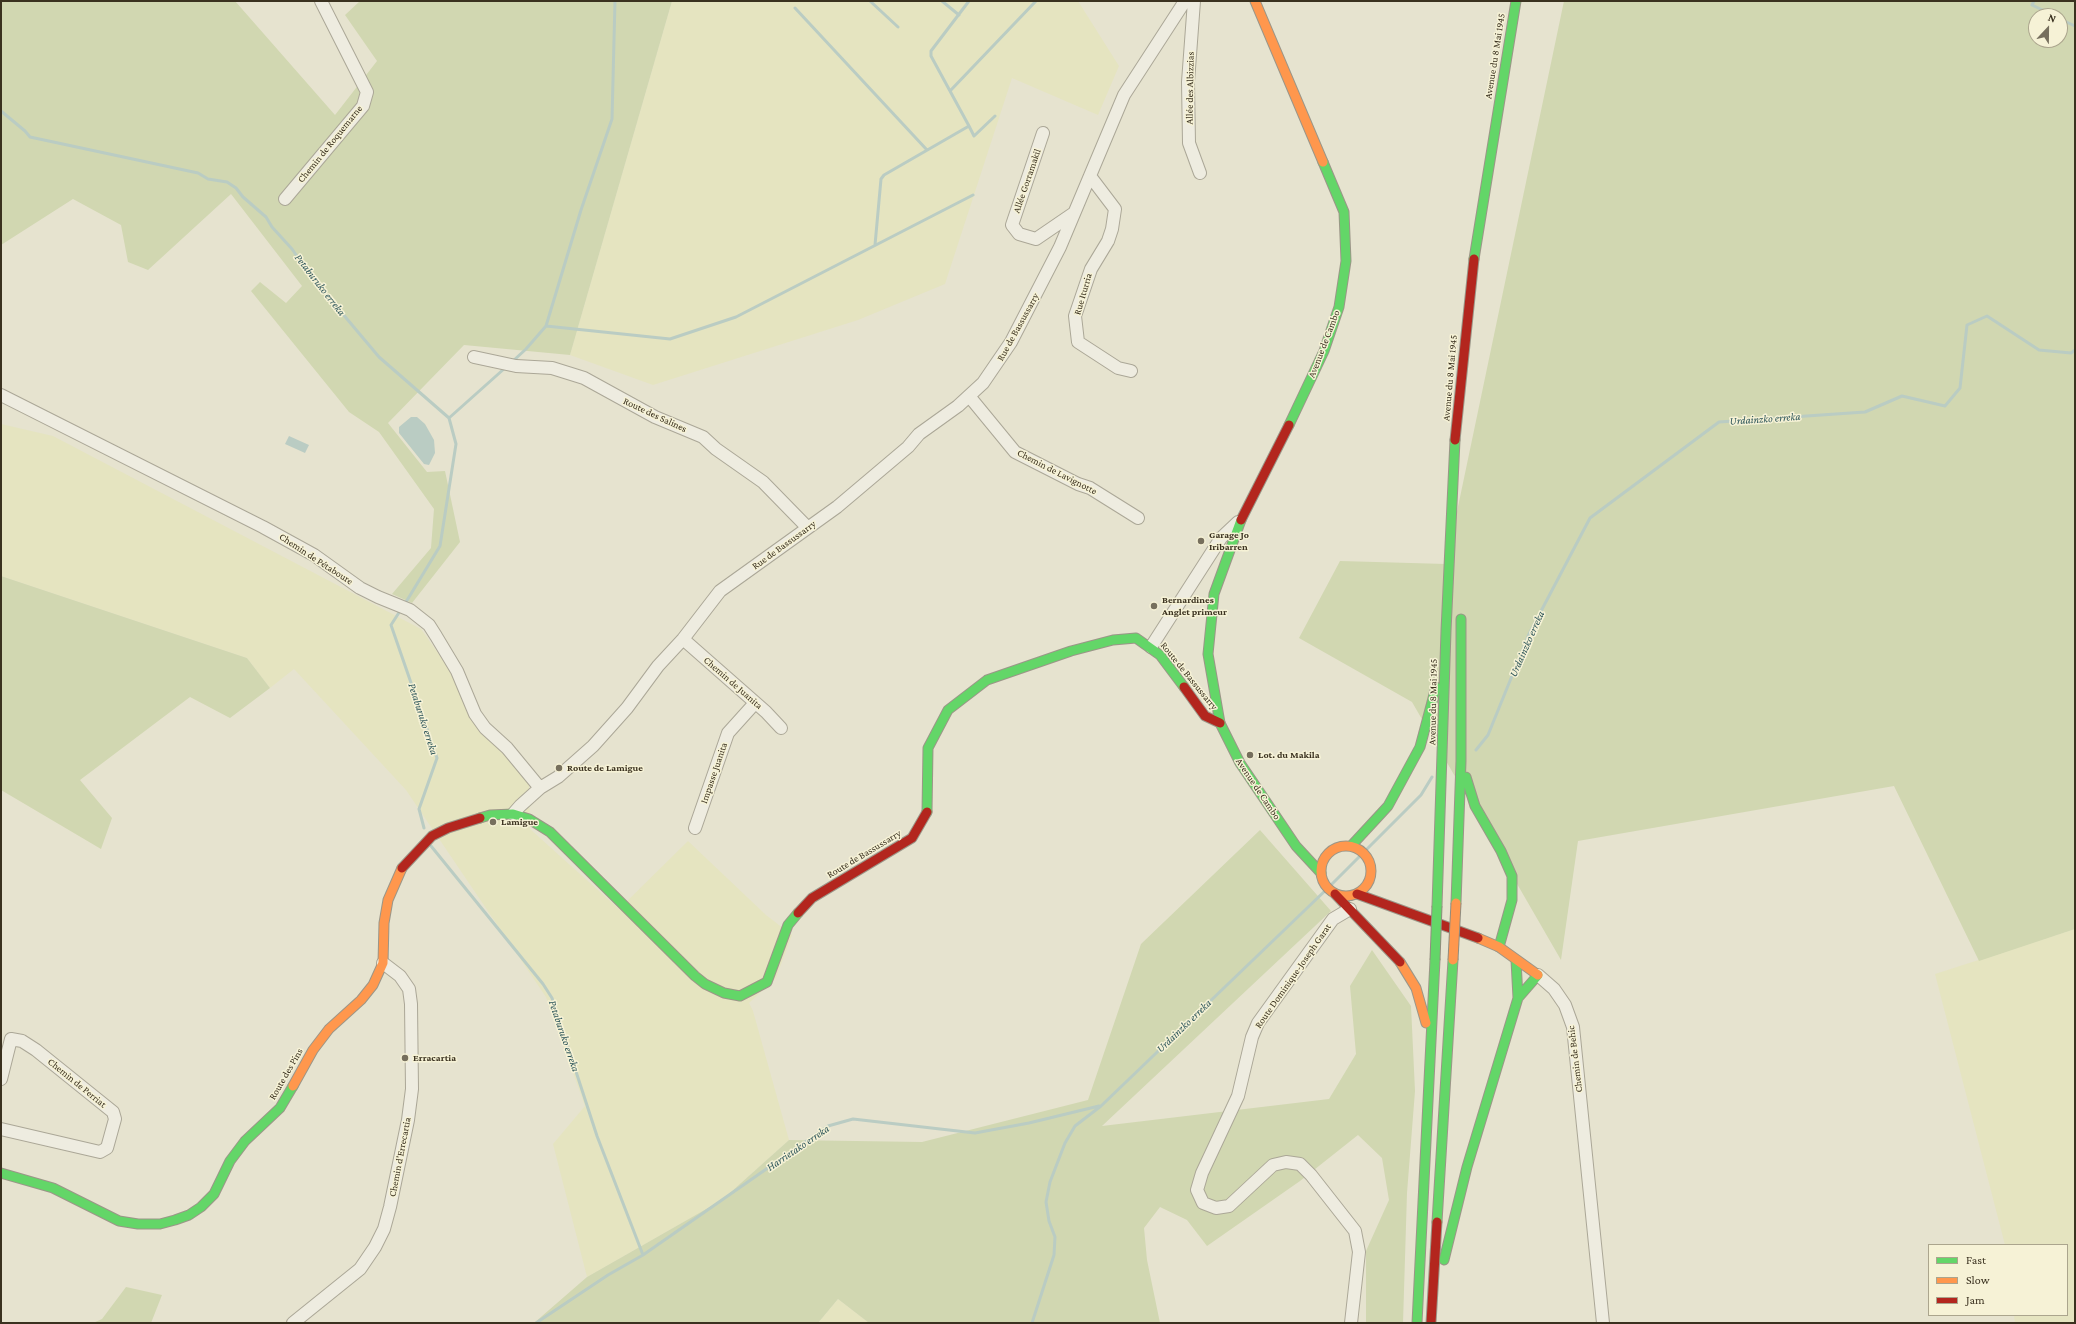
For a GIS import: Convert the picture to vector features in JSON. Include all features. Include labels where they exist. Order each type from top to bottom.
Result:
[{"type":"main road","name":"Avenue de Cambo","points":[[1255,1],[1344,212],[1346,261],[1339,307],[1324,351],[1297,408],[1239,520],[1214,594],[1208,654],[1220,723],[1240,763],[1296,846],[1321,873]]},
{"type":"main road","name":"Avenue du 8 Mai 1945","points":[[1431,1048],[1443,760],[1446,631],[1455,436],[1466,322],[1478,228],[1516,1]]},
{"type":"main road","points":[[1431,1323],[1456,903],[1461,761],[1461,611]]},
{"type":"main road","points":[[1350,846],[1365,833],[1388,806],[1420,747],[1433,702],[1446,631]]},
{"type":"main road","name":"Route de Bassussarry","points":[[514,814],[529,819],[550,832],[704,984],[724,993],[740,996],[767,982],[788,926],[812,898],[912,838],[928,810],[928,748],[948,710],[987,680],[1071,651],[1113,640],[1136,638],[1151,647],[1160,655],[1205,716],[1220,723]]},
{"type":"main road","points":[[1461,761],[1475,806],[1501,851],[1512,876],[1512,900],[1499,947]]},
{"type":"main road","name":"Route des Pins","points":[[1,1173],[53,1188],[119,1221],[138,1224],[160,1224],[189,1215],[214,1194],[230,1161],[245,1141],[280,1108],[313,1050],[329,1029],[361,1000],[373,985],[382,963],[384,923],[388,900],[401,869],[415,852],[432,836],[448,828],[490,815],[514,814]]},
{"type":"main road","points":[[1296,846],[1308,852],[1319,855],[1327,855]]},
{"type":"main road","points":[[1330,890],[1348,896],[1357,894],[1369,883],[1372,873],[1368,858],[1360,850],[1350,846],[1338,847],[1327,855],[1323,861],[1321,873],[1330,890],[1350,909],[1401,964],[1416,988],[1423,1006],[1431,1048],[1417,1298],[1417,1323]]},
{"type":"main road","points":[[1369,883],[1385,904]]},
{"type":"main road","name":"Chemin de Behic","points":[[1357,894],[1499,947],[1538,975]]},
{"type":"main road","points":[[1431,1311],[1467,1167],[1518,998],[1516,960]]},
{"type":"main road","points":[[1518,998],[1538,975]]},
{"type":"street","name":"Chemin de Roquemarne","points":[[286,199],[363,106],[367,92],[321,1]]},
{"type":"street","name":"Rue de Bassussarry","points":[[683,639],[720,591],[837,507],[908,447],[925,429],[969,396],[983,383],[1011,342],[1060,247],[1124,95],[1184,1]]},
{"type":"street","name":"Allée des Albizzias","points":[[1194,1],[1188,82],[1189,144],[1200,173]]},
{"type":"street","name":"Allée Gorramakil","points":[[1043,134],[1012,225],[1019,234],[1036,239],[1074,213]]},
{"type":"street","name":"Rue Iturria","points":[[1090,176],[1115,209],[1110,235],[1090,269],[1076,316],[1078,342],[1118,368],[1131,371]]},
{"type":"street","name":"Route des Salines","points":[[474,358],[516,366],[552,368],[584,378],[655,417],[703,437],[716,449],[763,482],[808,527]]},
{"type":"street","name":"Chemin de Pétaboure","points":[[1,395],[263,527],[314,555],[360,588],[410,610],[429,625],[436,636],[457,671],[475,714],[485,728],[507,748],[540,788]]},
{"type":"street","name":"Chemin de Lavignotte","points":[[969,396],[1015,452],[1078,484],[1090,488],[1138,518]]},
{"type":"street","name":"Avenue de Cambo","points":[[1151,647],[1221,538],[1239,520]]},
{"type":"street","points":[[514,814],[520,806],[540,788],[558,777],[593,746],[627,708],[658,666],[683,639]]},
{"type":"street","name":"Chemin de Juanita","points":[[683,639],[781,728]]},
{"type":"street","name":"Impasse Juanita","points":[[695,828],[728,733],[755,703]]},
{"type":"street","name":"Route Dominique-Joseph Garat","points":[[1350,909],[1333,919],[1258,1023],[1252,1037],[1238,1096],[1202,1173],[1197,1190],[1203,1203],[1216,1208],[1229,1206],[1274,1165],[1286,1162],[1300,1164],[1354,1231],[1359,1252],[1351,1323]]},
{"type":"street","name":"Chemin d'Errecartia","points":[[293,1323],[360,1269],[375,1247],[384,1229],[390,1207],[408,1120],[412,1089],[411,1004],[408,989],[400,976],[382,963]]},
{"type":"street","name":"Chemin de Behic","points":[[1538,975],[1554,989],[1565,1005],[1573,1027],[1603,1323]]},
{"type":"street","name":"Chemin de Perriat","points":[[1,1079],[11,1039],[22,1041],[36,1050],[114,1112],[115,1119],[107,1148],[100,1152],[1,1128]]},
{"type":"green space","points":[[1,1],[235,1],[335,115],[377,61],[345,15],[360,1],[672,1],[570,355],[464,345],[388,423],[427,472],[445,471],[460,542],[412,603],[392,594],[431,548],[434,509],[379,432],[349,412],[251,291],[260,282],[286,303],[302,286],[231,194],[148,270],[128,262],[121,225],[73,199],[1,245]]},
{"type":"green space","points":[[672,1],[1078,1],[1119,66],[1098,115],[1012,78],[945,284],[858,320],[653,385],[570,355]]},
{"type":"green space","points":[[1564,1],[2075,1],[2075,929],[1979,961],[1894,786],[1578,841],[1561,960],[1412,702],[1299,638],[1340,561],[1446,564]]},
{"type":"green space","points":[[1,424],[53,436],[421,629],[529,782],[530,829],[619,909],[688,841],[766,915],[792,935],[776,978],[749,1003],[753,1011],[789,1140],[722,1200],[587,1277],[553,1144],[585,1106],[546,997],[406,790],[294,669],[270,688],[247,658],[1,576]]},
{"type":"green space","points":[[1,576],[247,658],[270,688],[230,718],[190,697],[80,780],[112,818],[101,849],[1,790]]},
{"type":"green space","points":[[1260,830],[1331,911],[1102,1126],[1329,1099],[1356,1054],[1350,986],[1372,950],[1411,1006],[1415,1091],[1407,1193],[1403,1323],[1366,1323],[1366,1251],[1389,1200],[1382,1158],[1358,1135],[1300,1181],[1207,1246],[1187,1220],[1160,1207],[1144,1228],[1147,1260],[1160,1323],[869,1323],[838,1299],[818,1323],[534,1323],[587,1277],[722,1200],[789,1140],[922,1142],[1088,1100],[1141,944]]},
{"type":"green space","points":[[2075,929],[2075,1323],[2015,1323],[2014,1316],[2068,1316],[2068,1244],[2005,1244],[1935,974]]},
{"type":"green space","points":[[126,1287],[162,1295],[151,1323],[93,1323],[102,1319]]},
{"type":"green space","points":[[838,1299],[869,1323],[818,1323]]},
{"type":"shaded area","points":[[411,417],[417,417],[425,424],[434,440],[435,453],[429,465],[424,464],[399,433],[399,427]]},
{"type":"shaded area","points":[[289,436],[309,445],[305,453],[285,444]]},
{"type":"waterway","points":[[513,361],[526,349],[546,326],[581,210],[612,119],[615,1]]},
{"type":"waterway","points":[[870,1],[898,27]]},
{"type":"waterway","points":[[942,1],[959,15]]},
{"type":"waterway","points":[[875,245],[881,179],[884,175],[969,126],[931,56],[931,51],[969,1]]},
{"type":"waterway","points":[[950,91],[1036,1]]},
{"type":"waterway","points":[[2034,1],[2032,5],[2038,8]]},
{"type":"waterway","points":[[795,8],[927,150]]},
{"type":"waterway","points":[[2068,23],[2075,26]]},
{"type":"waterway","name":"Petaburuko erreka","points":[[1,111],[30,137],[198,173],[208,179],[227,182],[236,188],[243,197],[266,217],[272,227],[292,249],[310,275],[379,357],[449,418],[456,444],[440,546],[406,602]]},
{"type":"waterway","points":[[969,126],[974,136],[995,116]]},
{"type":"waterway","points":[[546,326],[670,339],[736,317],[973,195]]},
{"type":"waterway","name":"Urdainzko erreka","points":[[1476,750],[1488,735],[1529,634],[1590,518],[1719,422],[1865,412],[1902,396],[1945,406],[1960,388],[1967,325],[1987,316],[2039,350],[2071,353],[2075,350]]},
{"type":"waterway","points":[[449,418],[505,368]]},
{"type":"waterway","name":"Petaburuko erreka","points":[[400,611],[391,625],[437,758],[419,809],[424,828]]},
{"type":"waterway","name":"Urdainzko erreka","points":[[1032,1323],[1054,1255],[1055,1237],[1049,1221],[1046,1202],[1050,1182],[1065,1143],[1075,1126],[1101,1106],[1329,887],[1421,795],[1432,777]]},
{"type":"waterway","name":"Petaburuko erreka","points":[[431,846],[543,984],[552,998],[597,1136],[643,1255]]},
{"type":"waterway","name":"Harrietako erreka","points":[[536,1323],[608,1275],[643,1255],[828,1126],[853,1119],[975,1133],[1029,1123],[1099,1106]]},
{"type":"traffic: fast","points":[[1474,259],[1516,1]]},
{"type":"traffic: fast","points":[[1289,425],[1324,351],[1339,307],[1346,261],[1344,212],[1323,162]]},
{"type":"traffic: fast","points":[[1437,906],[1446,631],[1455,440]]},
{"type":"traffic: fast","points":[[1241,520],[1214,594],[1208,654],[1220,723],[1240,763],[1296,846],[1321,873]]},
{"type":"traffic: fast","points":[[1456,903],[1461,761],[1461,619]]},
{"type":"traffic: fast","points":[[927,812],[928,748],[948,710],[987,680],[1071,651],[1113,640],[1136,638],[1160,655],[1184,687]]},
{"type":"traffic: fast","points":[[1351,846],[1388,806],[1420,747],[1436,687]]},
{"type":"traffic: fast","points":[[1466,777],[1475,806],[1501,851],[1512,876],[1512,900],[1499,947]]},
{"type":"traffic: fast","points":[[480,818],[490,815],[513,814],[529,819],[550,832],[695,976],[705,984],[724,993],[740,996],[767,982],[788,925],[798,913]]},
{"type":"traffic: fast","points":[[1435,960],[1437,906]]},
{"type":"traffic: fast","points":[[1417,1323],[1435,960]]},
{"type":"traffic: fast","points":[[1437,1222],[1453,960]]},
{"type":"traffic: fast","points":[[1516,960],[1518,998]]},
{"type":"traffic: fast","points":[[1444,1260],[1467,1167],[1518,998],[1538,975]]},
{"type":"traffic: fast","points":[[1,1173],[53,1188],[119,1221],[138,1224],[160,1224],[175,1220],[189,1215],[201,1207],[214,1194],[230,1161],[245,1141],[280,1108],[293,1086]]},
{"type":"traffic: slow","points":[[1255,1],[1323,162]]},
{"type":"traffic: slow","points":[[1341,846],[1351,846],[1364,853],[1371,866],[1371,871],[1371,876],[1364,889],[1351,896],[1341,896],[1332,892],[1325,885],[1321,876],[1321,866],[1325,857],[1332,850],[1341,846]]},
{"type":"traffic: slow","points":[[293,1086],[313,1050],[329,1029],[361,1000],[373,985],[383,963],[384,923],[388,900],[402,868]]},
{"type":"traffic: slow","points":[[1453,960],[1456,903]]},
{"type":"traffic: slow","points":[[1478,938],[1499,947],[1538,975]]},
{"type":"traffic: slow","points":[[1400,962],[1416,988],[1426,1023]]},
{"type":"traffic: jam","points":[[1455,440],[1474,259]]},
{"type":"traffic: jam","points":[[1241,520],[1289,425]]},
{"type":"traffic: jam","points":[[1184,687],[1205,716],[1220,723]]},
{"type":"traffic: jam","points":[[798,913],[812,898],[912,838],[927,812]]},
{"type":"traffic: jam","points":[[402,868],[432,836],[448,828],[480,818]]},
{"type":"traffic: jam","points":[[1335,894],[1400,962]]},
{"type":"traffic: jam","points":[[1357,894],[1478,938]]},
{"type":"traffic: jam","points":[[1431,1323],[1437,1222]]},
{"type":"place","name":"Garage Jo Iribarren","points":[[1201,541]]},
{"type":"place","name":"Bernardines Anglet primeur","points":[[1154,606]]},
{"type":"place","name":"Lot. du Makila","points":[[1250,755]]},
{"type":"place","name":"Route de Lamigue","points":[[559,768]]},
{"type":"place","name":"Lamigue","points":[[493,822]]},
{"type":"place","name":"Erracartia","points":[[405,1058]]}]
